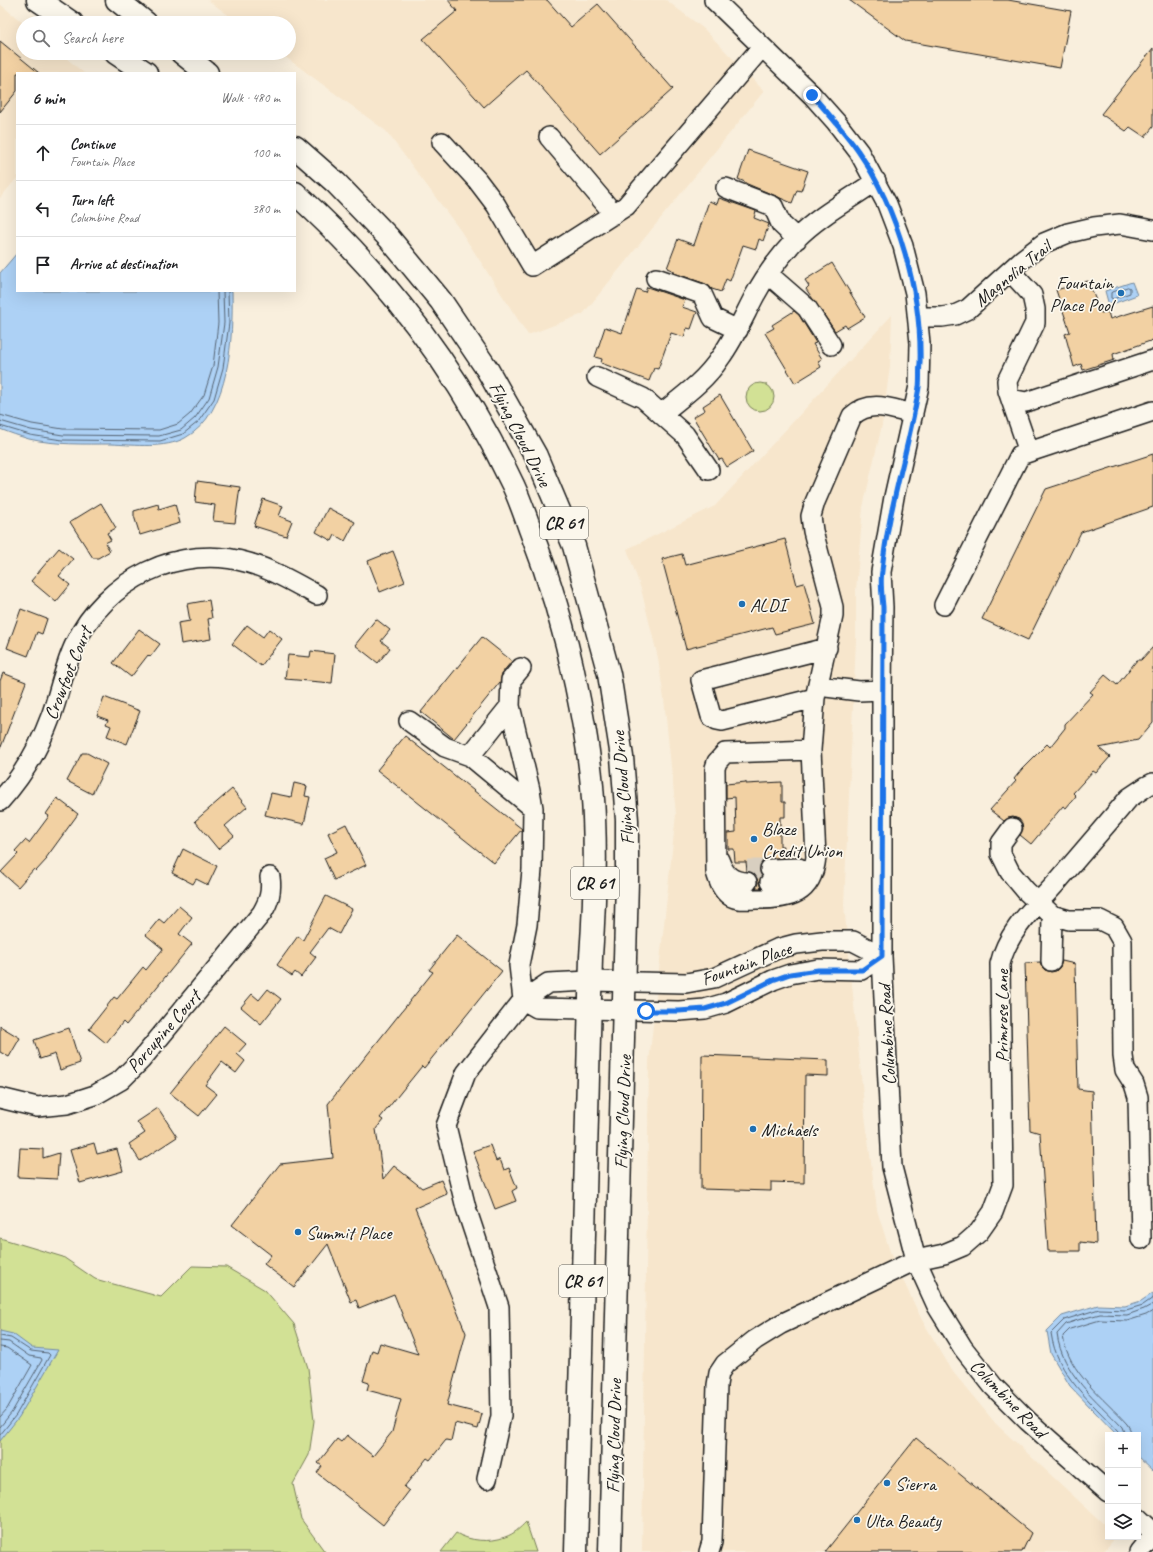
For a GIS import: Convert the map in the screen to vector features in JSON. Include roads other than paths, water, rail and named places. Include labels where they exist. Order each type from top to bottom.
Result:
[{"type":"main road","points":[[38,0],[62,16]]},
{"type":"main road","points":[[60,0],[79,16]]},
{"type":"main road","points":[[117,0],[137,16]]},
{"type":"main road","points":[[137,0],[153,16]]},
{"type":"main road","points":[[126,60],[144,72]]},
{"type":"main road","points":[[134,60],[149,72]]},
{"type":"main road","name":"Flying Cloud Drive","points":[[296,148],[336,183],[389,238],[441,301],[487,369],[536,456],[574,546],[609,674],[622,757],[627,820],[625,982],[610,1552]]},
{"type":"main road","name":"Flying Cloud Drive","points":[[296,194],[325,220],[354,250],[406,310],[462,391],[514,487],[542,560],[564,628],[569,652],[585,733],[592,784],[595,828],[589,1009],[576,1552]]},
{"type":"street","name":"Columbine Road","points":[[714,0],[812,95],[836,122],[859,152],[876,181],[887,204],[903,246],[915,293],[920,343],[919,386],[894,497],[881,572],[883,607],[882,956],[892,1167],[916,1260],[937,1306],[963,1348],[993,1386],[1028,1421],[1105,1489]]},
{"type":"street","points":[[442,142],[477,180],[496,205],[532,266],[626,206],[762,47]]},
{"type":"street","points":[[548,137],[614,214]]},
{"type":"street","points":[[661,414],[699,383],[720,359],[738,330],[754,296],[768,274],[797,239],[822,216],[876,181]]},
{"type":"street","points":[[726,188],[773,206],[781,224],[797,239]]},
{"type":"street","name":"Magnolia Trail","points":[[918,317],[942,317],[955,315],[968,309],[1044,243],[1068,233],[1094,227],[1120,224],[1153,230]]},
{"type":"street","points":[[1010,271],[1032,295],[1035,309],[1035,323],[1007,382],[1011,399],[1029,452]]},
{"type":"street","points":[[768,274],[807,308],[831,346]]},
{"type":"street","points":[[656,278],[702,294],[713,318],[738,330]]},
{"type":"street","points":[[1011,399],[1026,402],[1153,360]]},
{"type":"street","points":[[597,377],[643,398],[685,435],[709,470]]},
{"type":"street","points":[[811,750],[734,752],[725,753],[720,756],[715,768],[716,872],[720,884],[725,892],[732,897],[740,899],[782,898],[798,892],[806,886],[814,871],[816,857],[811,750],[817,692],[832,624],[833,607],[813,531],[811,516],[815,502],[852,416],[867,406],[875,406],[913,414]]},
{"type":"street","points":[[944,605],[1020,455],[1153,411]]},
{"type":"street","name":"Crowfoot Court","points":[[0,801],[32,756],[51,716],[74,644],[89,618],[109,596],[133,579],[160,566],[190,558],[220,557],[248,563],[276,573],[317,595]]},
{"type":"street","points":[[827,648],[701,680],[711,716],[722,721],[817,692],[882,690]]},
{"type":"street","points":[[521,668],[511,680],[510,706],[533,808],[532,870],[527,925],[519,964],[523,1000]]},
{"type":"street","points":[[470,756],[510,706]]},
{"type":"street","points":[[410,721],[445,747],[470,756],[533,808]]},
{"type":"street","name":"Primrose Lane","points":[[709,1552],[712,1542],[717,1385],[719,1373],[725,1364],[755,1340],[781,1324],[916,1260],[944,1254],[963,1246],[979,1232],[993,1212],[1003,1185],[1000,964],[1008,940],[1020,923],[1046,909],[1128,798],[1153,783]]},
{"type":"street","points":[[1012,828],[1001,843],[1001,854],[1017,882],[1046,909],[1068,920],[1100,920],[1114,928],[1122,941],[1123,1056],[1125,1070],[1134,1084],[1138,1097],[1141,1239]]},
{"type":"street","points":[[716,852],[726,874],[732,880],[739,882],[747,876]]},
{"type":"street","points":[[770,875],[800,880],[812,869],[816,857]]},
{"type":"street","name":"Porcupine Court","points":[[0,1098],[37,1107],[67,1104],[95,1095],[121,1080],[142,1060],[262,914],[269,902],[271,889],[270,877]]},
{"type":"street","points":[[1046,909],[1051,961]]},
{"type":"street","name":"Fountain Place","points":[[487,1479],[501,1416],[499,1307],[466,1208],[446,1126],[466,1073],[523,1000],[548,983],[590,981],[686,983],[702,981],[714,978],[777,949],[796,944],[822,941],[853,941],[882,956],[862,970],[818,970],[790,974],[773,980],[726,1003],[705,1009],[679,1011],[537,1008],[523,1000]]},
{"type":"street","points":[[1141,1521],[1153,1532]]},
{"type":"street","points":[[1138,1552],[1153,1535]]},
{"type":"water","points":[[16,254],[16,292],[232,292],[232,329],[230,351],[220,392],[212,411],[200,426],[185,438],[168,444],[149,446],[49,442],[29,439],[0,429],[0,273]]},
{"type":"water","name":"Fountain Place Pool","points":[[1132,282],[1137,295],[1112,304],[1108,302],[1105,291]]},
{"type":"water","points":[[1153,1293],[1153,1471],[1141,1460],[1141,1432],[1114,1432],[1070,1386],[1051,1354],[1047,1331],[1062,1316],[1098,1305],[1125,1306],[1141,1301]]},
{"type":"water","points":[[0,1331],[13,1334],[32,1348],[58,1350],[19,1417],[0,1441]]},
{"type":"tunnel","points":[[747,869],[770,869]]},
{"type":"place","name":"Fountain Place Pool","points":[[1121,293]]},
{"type":"place","name":"ALDI","points":[[742,604]]},
{"type":"place","name":"Blaze Credit Union","points":[[754,839]]},
{"type":"place","name":"Michaels","points":[[753,1129]]},
{"type":"place","name":"Summit Place","points":[[298,1232]]},
{"type":"place","name":"Sierra","points":[[887,1483]]},
{"type":"place","name":"Ulta Beauty","points":[[857,1520]]}]
